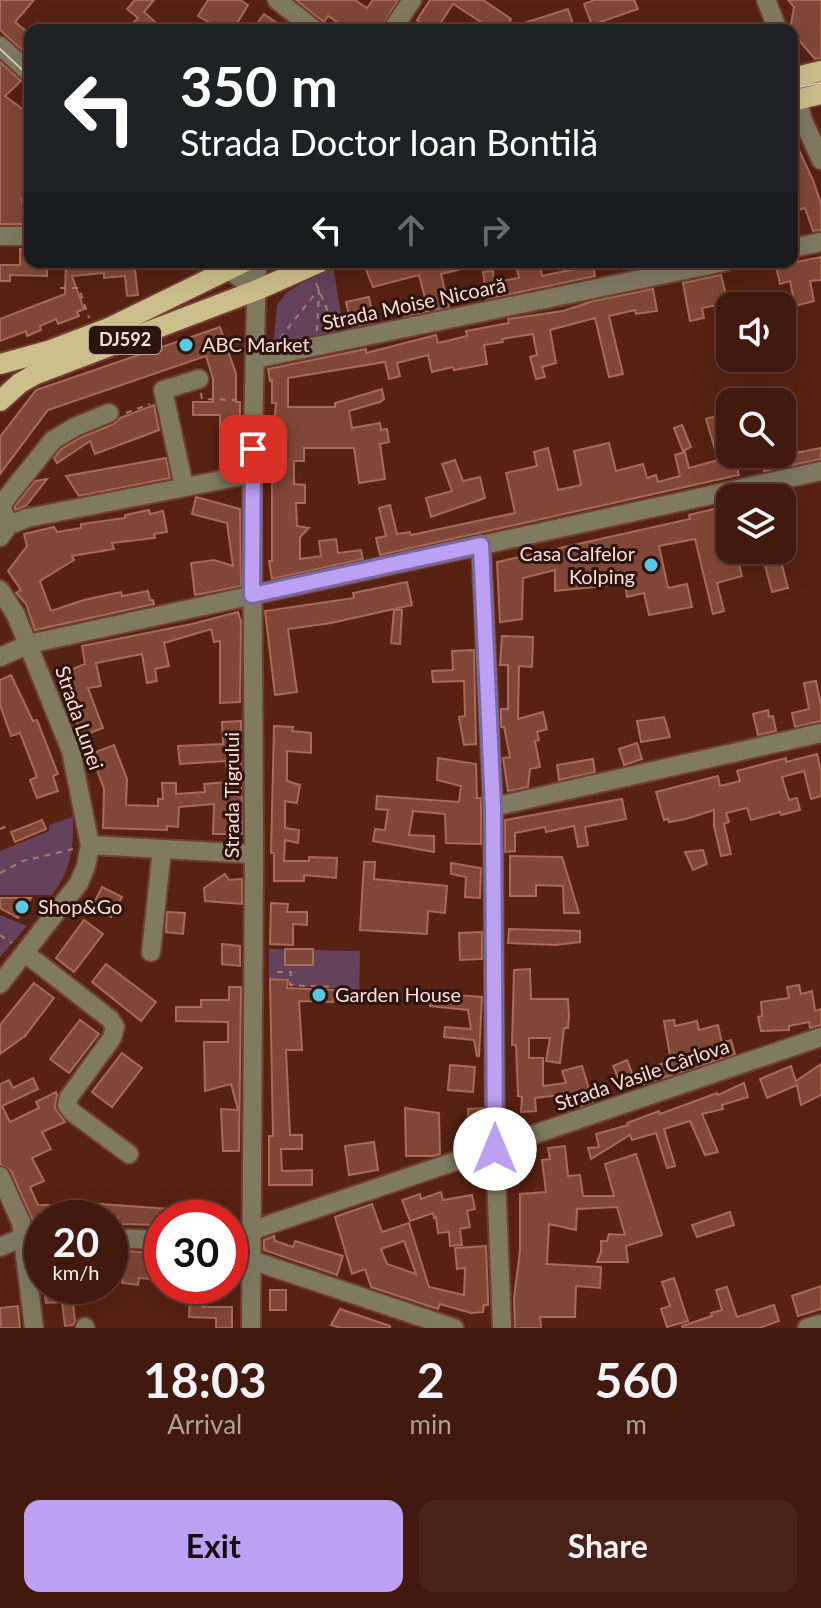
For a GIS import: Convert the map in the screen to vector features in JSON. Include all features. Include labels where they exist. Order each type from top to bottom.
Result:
[{"type":"main road","points":[[798,74],[821,71]]},
{"type":"main road","points":[[798,99],[821,94]]},
{"type":"main road","name":"DJ592","points":[[0,364],[48,351],[111,327],[222,268]]},
{"type":"main road","name":"DJ592","points":[[0,401],[34,375],[316,268]]},
{"type":"main road","name":"DJ592","points":[[0,383],[0,401]]},
{"type":"street","points":[[277,0],[307,24]]},
{"type":"street","points":[[396,24],[412,0]]},
{"type":"street","points":[[0,46],[24,68]]},
{"type":"street","points":[[798,108],[821,160]]},
{"type":"street","points":[[0,236],[24,236]]},
{"type":"street","points":[[798,247],[821,242]]},
{"type":"street","points":[[234,268],[257,290]]},
{"type":"street","name":"Strada Tigrului","points":[[251,1328],[254,854],[252,474],[257,268]]},
{"type":"street","name":"Strada Moise Nicoară","points":[[255,359],[695,268]]},
{"type":"street","points":[[184,486],[163,390],[199,379]]},
{"type":"street","points":[[109,413],[53,440],[4,501],[5,531],[27,518],[252,474]]},
{"type":"street","points":[[0,657],[29,644],[821,471]]},
{"type":"street","points":[[481,545],[493,807],[495,1149],[502,1328]]},
{"type":"street","name":"Strada Lunei","points":[[0,590],[29,644],[71,751],[90,845],[79,883],[0,984]]},
{"type":"street","points":[[493,807],[821,733]]},
{"type":"street","points":[[90,845],[254,854]]},
{"type":"street","points":[[151,952],[162,849]]},
{"type":"street","points":[[25,953],[110,1019],[115,1027],[112,1038],[69,1097],[67,1105],[129,1154]]},
{"type":"street","name":"Strada Vasile Cârlova","points":[[251,1245],[495,1149],[821,1037]]},
{"type":"street","points":[[0,1176],[24,1226]]},
{"type":"street","points":[[0,1247],[24,1239]]},
{"type":"street","points":[[248,1245],[454,1328]]},
{"type":"street","points":[[34,1304],[34,1328]]},
{"type":"street","points":[[807,1328],[821,1324]]},
{"type":"path","points":[[316,268],[319,289],[316,346]]},
{"type":"path","points":[[60,288],[79,288],[89,320]]},
{"type":"path","points":[[319,289],[342,341]]},
{"type":"path","points":[[276,343],[319,289]]},
{"type":"path","points":[[199,379],[202,399],[254,401]]},
{"type":"path","points":[[109,413],[111,418],[165,399]]},
{"type":"path","points":[[0,829],[9,825]]},
{"type":"path","points":[[0,873],[23,861],[90,845]]},
{"type":"path","points":[[277,972],[291,972],[290,985],[333,987]]},
{"type":"shaded area","points":[[328,268],[333,268],[344,333],[273,347],[277,305],[287,292]]},
{"type":"shaded area","points":[[73,817],[70,859],[52,895],[0,895],[0,851],[49,831],[49,825]]},
{"type":"shaded area","points":[[0,915],[27,926],[0,957]]},
{"type":"shaded area","points":[[269,949],[360,951],[359,1001],[336,1001],[336,988],[289,986],[289,979],[269,978]]},
{"type":"building","points":[[0,0],[34,0],[15,22],[24,29],[24,52],[0,30]]},
{"type":"building","points":[[135,0],[154,0],[144,12],[155,22],[132,24],[138,18],[127,9]]},
{"type":"building","points":[[208,0],[240,0],[248,5],[237,24],[212,24],[198,16]]},
{"type":"building","points":[[296,0],[355,0],[367,8],[373,0],[398,0],[384,24],[340,24],[328,16],[324,22]]},
{"type":"building","points":[[430,0],[483,0],[511,19],[508,24],[484,24],[453,4],[440,24],[420,24],[417,20]]},
{"type":"building","points":[[595,0],[634,0],[638,9],[592,24],[584,4]]},
{"type":"building","points":[[788,0],[821,0],[821,58],[815,59],[798,39],[798,24],[791,24],[794,7]]},
{"type":"building","points":[[568,9],[573,24],[521,24]]},
{"type":"building","points":[[264,14],[278,24],[256,24]]},
{"type":"building","points":[[0,62],[21,81],[5,96],[24,110],[24,224],[0,224]]},
{"type":"building","points":[[798,148],[821,204],[821,230],[813,231],[805,208],[798,210]]},
{"type":"building","points":[[20,249],[24,249],[24,268],[47,268],[47,276],[10,275],[10,281],[0,281],[0,265],[20,265]]},
{"type":"building","points":[[821,257],[821,280],[810,281],[814,301],[796,306],[796,292],[792,292],[790,281],[780,284],[776,268],[798,268],[798,262]]},
{"type":"building","points":[[66,268],[135,268],[138,295],[127,296],[125,276],[104,278],[104,273],[72,276],[84,309],[77,312],[79,316],[58,324],[56,319],[27,336],[26,331],[0,341],[0,319],[65,294]]},
{"type":"building","points":[[365,268],[465,268],[441,274],[449,307],[404,316],[403,308],[427,306],[419,275],[373,287]]},
{"type":"building","points":[[516,268],[540,268],[542,276],[594,268],[595,276],[487,299],[483,272],[493,271],[494,282],[519,278]]},
{"type":"building","points":[[721,275],[725,292],[716,292],[716,305],[702,308],[704,318],[690,321],[683,283]]},
{"type":"building","points":[[653,289],[657,311],[636,314],[635,310],[609,316],[623,374],[609,377],[595,318],[550,330],[556,363],[542,367],[545,377],[536,379],[530,357],[537,355],[533,334],[484,345],[487,364],[454,370],[453,367],[432,372],[428,355],[397,363],[400,376],[389,379],[385,362],[288,378],[288,407],[335,407],[335,403],[382,389],[384,399],[380,402],[349,411],[352,428],[380,423],[381,430],[387,429],[389,442],[380,444],[385,479],[359,483],[354,448],[304,448],[304,461],[294,461],[294,484],[305,485],[305,503],[296,503],[297,526],[309,528],[300,537],[300,559],[321,556],[319,541],[336,539],[338,553],[361,550],[363,559],[272,579],[269,561],[272,561],[272,445],[276,403],[272,403],[272,380],[268,369],[366,349],[366,353],[436,335],[438,343],[467,336],[466,331],[509,323],[508,319],[563,311],[593,301]]},
{"type":"building","points":[[369,297],[374,322],[352,327],[346,302]]},
{"type":"building","points":[[220,327],[236,374],[240,434],[220,434],[220,415],[193,415],[193,402],[213,402],[213,379],[206,356],[48,410],[0,474],[0,437],[36,390]]},
{"type":"building","points":[[154,405],[159,430],[95,454],[90,441],[57,463],[54,458],[61,449],[80,438]]},
{"type":"building","points":[[716,416],[716,453],[706,419]]},
{"type":"building","points":[[682,425],[691,447],[683,451],[674,428]]},
{"type":"building","points":[[609,443],[616,471],[643,464],[647,478],[656,475],[658,482],[680,476],[675,455],[685,452],[689,468],[716,461],[716,468],[737,468],[739,475],[380,555],[376,538],[386,536],[379,508],[390,505],[397,534],[410,532],[411,535],[515,513],[506,473],[537,466],[534,452],[548,448],[558,490],[581,485],[574,451]]},
{"type":"building","points":[[821,448],[821,459],[796,464],[796,453]]},
{"type":"building","points":[[166,458],[170,478],[79,496],[66,476]]},
{"type":"building","points":[[455,460],[463,481],[480,477],[485,498],[431,517],[426,498],[452,491],[442,464]]},
{"type":"building","points":[[47,479],[26,506],[15,510],[35,481]]},
{"type":"building","points":[[196,497],[240,509],[241,586],[195,595],[191,563],[214,560],[233,566],[227,523],[192,514]]},
{"type":"building","points":[[716,508],[716,564],[739,564],[742,576],[717,583],[724,611],[713,614],[695,539],[659,546],[668,588],[687,584],[692,607],[649,615],[644,593],[627,597],[625,584],[555,591],[555,570],[523,578],[522,619],[500,622],[497,562],[690,519],[689,515]]},
{"type":"building","points":[[149,510],[150,514],[163,511],[167,532],[154,534],[155,538],[112,543],[114,549],[72,556],[74,560],[40,581],[51,611],[121,592],[122,596],[148,591],[154,604],[35,630],[26,604],[16,593],[21,590],[8,571],[27,546],[24,534],[54,527],[57,532],[81,528],[81,524],[125,518],[125,515]]},
{"type":"building","points":[[765,564],[782,564],[788,588],[772,592]]},
{"type":"building","points":[[407,582],[412,605],[288,629],[297,692],[275,695],[265,611],[354,598],[353,593]]},
{"type":"building","points":[[394,610],[402,610],[400,644],[391,643]]},
{"type":"building","points":[[238,612],[241,622],[240,702],[220,703],[220,641],[214,642],[211,629],[164,643],[169,666],[155,669],[157,681],[147,683],[142,654],[96,663],[101,686],[88,688],[103,728],[82,736],[58,675],[85,664],[82,646]]},
{"type":"building","points":[[502,636],[533,637],[532,667],[519,666],[518,719],[543,712],[547,729],[537,732],[539,740],[535,741],[540,767],[530,769],[528,787],[508,791],[503,758],[510,757],[504,727],[501,727],[501,709],[508,709],[508,665],[500,665]]},
{"type":"building","points":[[474,650],[476,744],[464,745],[459,717],[465,716],[464,681],[433,682],[432,671],[453,670],[452,651]]},
{"type":"building","points":[[11,675],[33,721],[37,720],[58,774],[53,776],[58,791],[37,798],[30,780],[37,777],[20,733],[11,736],[0,705],[0,680]]},
{"type":"building","points":[[816,681],[821,721],[795,727],[792,713],[809,709],[804,683]]},
{"type":"building","points":[[768,710],[769,717],[773,716],[776,731],[758,735],[753,714]]},
{"type":"building","points":[[664,717],[670,737],[641,742],[637,721]]},
{"type":"building","points":[[241,721],[242,834],[213,834],[214,804],[179,807],[178,827],[167,826],[167,830],[103,828],[104,789],[91,754],[114,745],[127,779],[126,805],[158,806],[158,799],[163,799],[162,783],[176,783],[176,794],[205,792],[204,784],[228,782],[226,761],[180,764],[178,746],[223,744],[222,722]]},
{"type":"building","points":[[274,726],[293,727],[292,731],[311,733],[311,753],[287,751],[287,781],[300,785],[297,803],[285,801],[285,828],[299,830],[298,843],[285,840],[284,861],[309,861],[309,857],[337,858],[336,878],[304,875],[304,881],[274,881],[274,853],[271,853]]},
{"type":"building","points":[[637,743],[642,759],[624,765],[619,749]]},
{"type":"building","points":[[817,754],[821,796],[811,799],[804,771],[782,777],[789,800],[797,798],[800,810],[751,820],[747,808],[726,813],[729,822],[724,824],[731,854],[721,856],[714,826],[714,810],[686,819],[664,820],[656,792],[718,776],[720,786],[740,781],[737,771],[786,758],[786,762]]},
{"type":"building","points":[[438,758],[476,764],[477,798],[481,798],[481,844],[446,843],[445,814],[413,811],[409,835],[434,836],[434,852],[373,841],[375,829],[385,830],[388,810],[376,809],[377,796],[459,802],[461,786],[437,780]]},
{"type":"building","points":[[593,759],[595,772],[559,780],[557,765]]},
{"type":"building","points":[[622,799],[626,819],[585,827],[588,845],[578,847],[574,826],[546,832],[545,827],[515,833],[515,851],[505,852],[505,820]]},
{"type":"building","points":[[42,820],[46,829],[15,842],[11,832]]},
{"type":"building","points":[[703,850],[707,864],[693,870],[685,852]]},
{"type":"building","points":[[510,856],[562,857],[579,913],[564,913],[563,886],[536,885],[536,896],[510,896]]},
{"type":"building","points":[[364,862],[375,862],[374,879],[447,886],[445,913],[428,911],[427,934],[360,930]]},
{"type":"building","points":[[451,863],[481,868],[480,898],[465,897],[466,877],[451,874]]},
{"type":"building","points":[[225,874],[229,880],[242,879],[242,904],[205,901],[204,888]]},
{"type":"building","points":[[102,887],[122,897],[111,917],[92,907]]},
{"type":"building","points":[[0,898],[31,898],[18,918],[0,908]]},
{"type":"building","points":[[271,903],[288,904],[287,912],[307,912],[307,925],[293,924],[293,945],[270,944]]},
{"type":"building","points":[[167,912],[185,913],[183,934],[166,932]]},
{"type":"building","points":[[84,920],[103,934],[74,972],[56,958]]},
{"type":"building","points":[[509,929],[580,931],[580,942],[555,945],[508,943]]},
{"type":"building","points":[[482,932],[482,959],[460,960],[459,933]]},
{"type":"building","points":[[222,944],[240,946],[240,966],[222,964]]},
{"type":"building","points":[[285,949],[313,949],[313,965],[285,965]]},
{"type":"building","points":[[106,964],[156,1002],[141,1021],[92,982]]},
{"type":"building","points":[[530,969],[531,999],[568,999],[569,1016],[568,1028],[564,1028],[560,1063],[546,1061],[550,1038],[529,1038],[529,1058],[543,1058],[543,1086],[566,1083],[562,1071],[582,1066],[593,1102],[574,1108],[569,1094],[535,1098],[536,1111],[521,1112],[516,1045],[512,1045],[514,970]]},
{"type":"building","points":[[270,979],[288,980],[287,988],[334,990],[333,1002],[299,1001],[302,1050],[286,1050],[290,1135],[302,1135],[302,1149],[281,1149],[282,1171],[312,1170],[312,1185],[269,1185],[269,1136],[273,1136]]},
{"type":"building","points":[[34,983],[54,998],[25,1036],[0,1054],[0,1025]]},
{"type":"building","points":[[799,985],[801,994],[812,991],[815,1011],[821,1009],[821,1025],[810,1028],[809,1022],[789,1026],[789,1030],[761,1031],[758,1017],[762,1016],[761,1002],[789,998],[787,987]]},
{"type":"building","points":[[229,987],[241,987],[239,1151],[223,1151],[221,1109],[238,1110],[231,1084],[205,1091],[204,1042],[228,1042],[228,1022],[176,1021],[176,1007],[201,1007],[201,1000],[229,1000]]},
{"type":"building","points":[[431,993],[482,997],[479,1056],[474,1040],[444,1037],[445,1027],[471,1029],[468,1010],[430,1006]]},
{"type":"building","points":[[80,1020],[99,1034],[69,1073],[50,1059]]},
{"type":"building","points":[[674,1020],[675,1026],[697,1021],[699,1030],[718,1025],[722,1043],[731,1040],[735,1054],[644,1084],[640,1075],[671,1061],[664,1021]]},
{"type":"building","points":[[122,1053],[142,1068],[112,1107],[92,1092]]},
{"type":"building","points":[[627,1060],[632,1073],[618,1078],[613,1066]]},
{"type":"building","points":[[821,1064],[821,1095],[801,1105],[797,1085],[767,1098],[760,1079],[791,1066],[796,1081]]},
{"type":"building","points":[[450,1065],[475,1067],[473,1092],[448,1090]]},
{"type":"building","points":[[33,1078],[38,1089],[2,1106],[10,1122],[39,1108],[36,1102],[56,1092],[55,1108],[65,1122],[42,1132],[51,1149],[32,1158],[44,1181],[30,1187],[36,1200],[24,1201],[11,1171],[0,1164],[0,1084],[9,1080],[13,1088]]},
{"type":"building","points":[[744,1083],[748,1097],[722,1105],[723,1109],[702,1114],[718,1152],[705,1155],[690,1121],[664,1129],[675,1166],[667,1168],[656,1133],[632,1140],[630,1135],[591,1159],[588,1148],[599,1147],[596,1134],[628,1125],[659,1111],[660,1114],[718,1095]]},
{"type":"building","points":[[405,1108],[439,1113],[440,1154],[406,1156]]},
{"type":"building","points":[[483,1108],[483,1135],[469,1135],[468,1109]]},
{"type":"building","points":[[374,1142],[378,1170],[349,1175],[345,1146]]},
{"type":"building","points":[[565,1146],[568,1176],[580,1175],[583,1196],[614,1196],[605,1164],[636,1154],[662,1235],[626,1246],[628,1262],[597,1262],[601,1241],[607,1241],[609,1234],[625,1235],[617,1207],[577,1209],[576,1230],[549,1224],[547,1264],[601,1267],[600,1288],[576,1286],[575,1317],[540,1317],[541,1328],[515,1328],[520,1194],[546,1192],[542,1160],[550,1159],[548,1148]]},
{"type":"building","points":[[441,1192],[443,1200],[472,1195],[475,1209],[467,1211],[470,1227],[460,1229],[462,1245],[450,1246],[449,1232],[438,1233],[433,1213],[410,1221],[402,1200],[420,1194],[421,1199]]},
{"type":"building","points":[[372,1204],[382,1232],[409,1223],[429,1287],[464,1295],[465,1268],[457,1269],[455,1248],[486,1246],[488,1305],[484,1305],[483,1312],[471,1313],[440,1304],[438,1309],[371,1287],[365,1269],[352,1274],[335,1217]],"holes":[[[404,1241],[416,1274],[387,1264],[381,1249]]]},
{"type":"building","points":[[128,1206],[144,1207],[144,1225],[128,1224]]},
{"type":"building","points":[[730,1212],[734,1225],[697,1237],[692,1225]]},
{"type":"building","points":[[274,1236],[275,1241],[293,1247],[295,1241],[343,1256],[337,1275],[264,1250],[264,1240]]},
{"type":"building","points":[[128,1251],[144,1252],[144,1278],[139,1278],[138,1285],[128,1284]]},
{"type":"building","points":[[674,1278],[688,1321],[667,1327],[661,1309],[670,1306],[662,1282]]},
{"type":"building","points":[[821,1286],[821,1309],[798,1316],[792,1296]]},
{"type":"building","points":[[727,1287],[737,1317],[774,1305],[779,1321],[759,1328],[682,1328],[722,1310],[716,1290]]},
{"type":"building","points":[[270,1290],[286,1290],[286,1310],[270,1310]]},
{"type":"building","points":[[62,1304],[73,1304],[75,1321],[73,1325],[65,1326]]},
{"type":"building","points":[[190,1304],[232,1307],[232,1328],[216,1328],[216,1318],[189,1317]]},
{"type":"building","points":[[18,1306],[20,1328],[1,1328],[0,1308]]},
{"type":"building","points":[[340,1309],[390,1328],[341,1328],[331,1325]]},
{"type":"tram line","points":[[0,49],[24,71]]},
{"type":"tram line","points":[[798,87],[821,83]]},
{"type":"place","name":"ABC Market","points":[[186,345]]},
{"type":"place","name":"Casa Calfelor Kolping","points":[[651,565]]},
{"type":"place","name":"Shop&Go","points":[[22,907]]},
{"type":"place","name":"Garden House","points":[[319,995]]},
{"type":"route","points":[[253,449],[252,595],[481,545],[493,807],[495,1149]]}]
